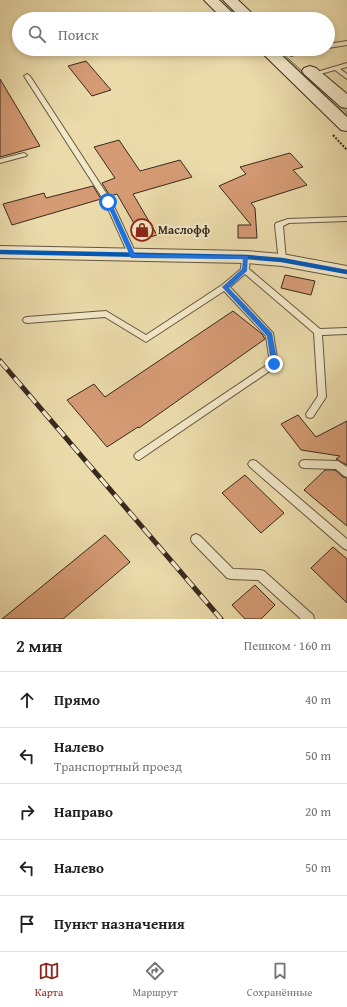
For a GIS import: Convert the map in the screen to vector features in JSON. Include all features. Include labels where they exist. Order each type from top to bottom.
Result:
[{"type":"main road","points":[[211,0],[224,12]]},
{"type":"main road","points":[[230,0],[243,12]]},
{"type":"main road","points":[[273,56],[347,126]]},
{"type":"main road","points":[[293,56],[347,104]]},
{"type":"street","points":[[0,252],[133,256],[246,263],[282,260],[347,272]]},
{"type":"lane","points":[[335,45],[347,43]]},
{"type":"lane","points":[[313,74],[347,65]]},
{"type":"lane","points":[[336,68],[347,77]]},
{"type":"lane","points":[[27,76],[108,202],[133,256]]},
{"type":"lane","points":[[0,161],[24,155]]},
{"type":"lane","points":[[282,260],[279,225],[288,221],[347,219]]},
{"type":"lane","points":[[27,320],[106,314],[146,339],[225,287],[246,263],[318,332],[322,397],[310,414]]},
{"type":"lane","points":[[139,456],[274,364],[270,335],[225,287]]},
{"type":"lane","points":[[318,332],[347,331]]},
{"type":"lane","points":[[253,464],[347,545]]},
{"type":"lane","points":[[304,464],[338,465],[347,473]]},
{"type":"lane","points":[[196,539],[231,574],[260,575],[309,619]]},
{"type":"green space","points":[[278,56],[286,56],[347,112],[347,120]]},
{"type":"building","points":[[86,61],[111,90],[92,96],[68,66]]},
{"type":"building","points":[[0,79],[40,146],[0,157]]},
{"type":"building","points":[[119,140],[140,171],[180,160],[192,177],[133,194],[157,235],[143,239],[117,194],[110,196],[102,183],[115,178],[94,147]]},
{"type":"building","points":[[290,153],[303,167],[293,170],[307,185],[251,203],[255,208],[257,238],[238,238],[238,225],[251,225],[219,186],[246,174],[240,167]]},
{"type":"building","points":[[93,186],[101,199],[12,225],[3,204],[44,193],[46,198]]},
{"type":"building","points":[[285,275],[315,281],[311,295],[281,288]]},
{"type":"building","points":[[233,311],[262,334],[265,339],[139,428],[138,427],[107,447],[67,400],[94,384],[105,397]]},
{"type":"building","points":[[298,415],[316,437],[347,421],[347,465],[336,459],[340,456],[301,450],[281,424]]},
{"type":"building","points":[[325,470],[335,470],[343,477],[347,478],[347,526],[304,490]]},
{"type":"building","points":[[245,475],[284,513],[261,533],[222,493]]},
{"type":"building","points":[[105,535],[130,562],[63,619],[2,619]]},
{"type":"building","points":[[333,547],[347,559],[347,603],[311,568]]},
{"type":"building","points":[[255,585],[275,605],[261,619],[245,619],[232,605]]},
{"type":"railway","points":[[0,361],[221,619]]},
{"type":"cycle path","points":[[0,252],[246,257],[282,260],[347,272]]},
{"type":"place","name":"Маслофф","points":[[142,230]]},
{"type":"route","points":[[108,202],[133,256],[246,257],[245,270],[225,287],[270,335],[274,364]]}]
